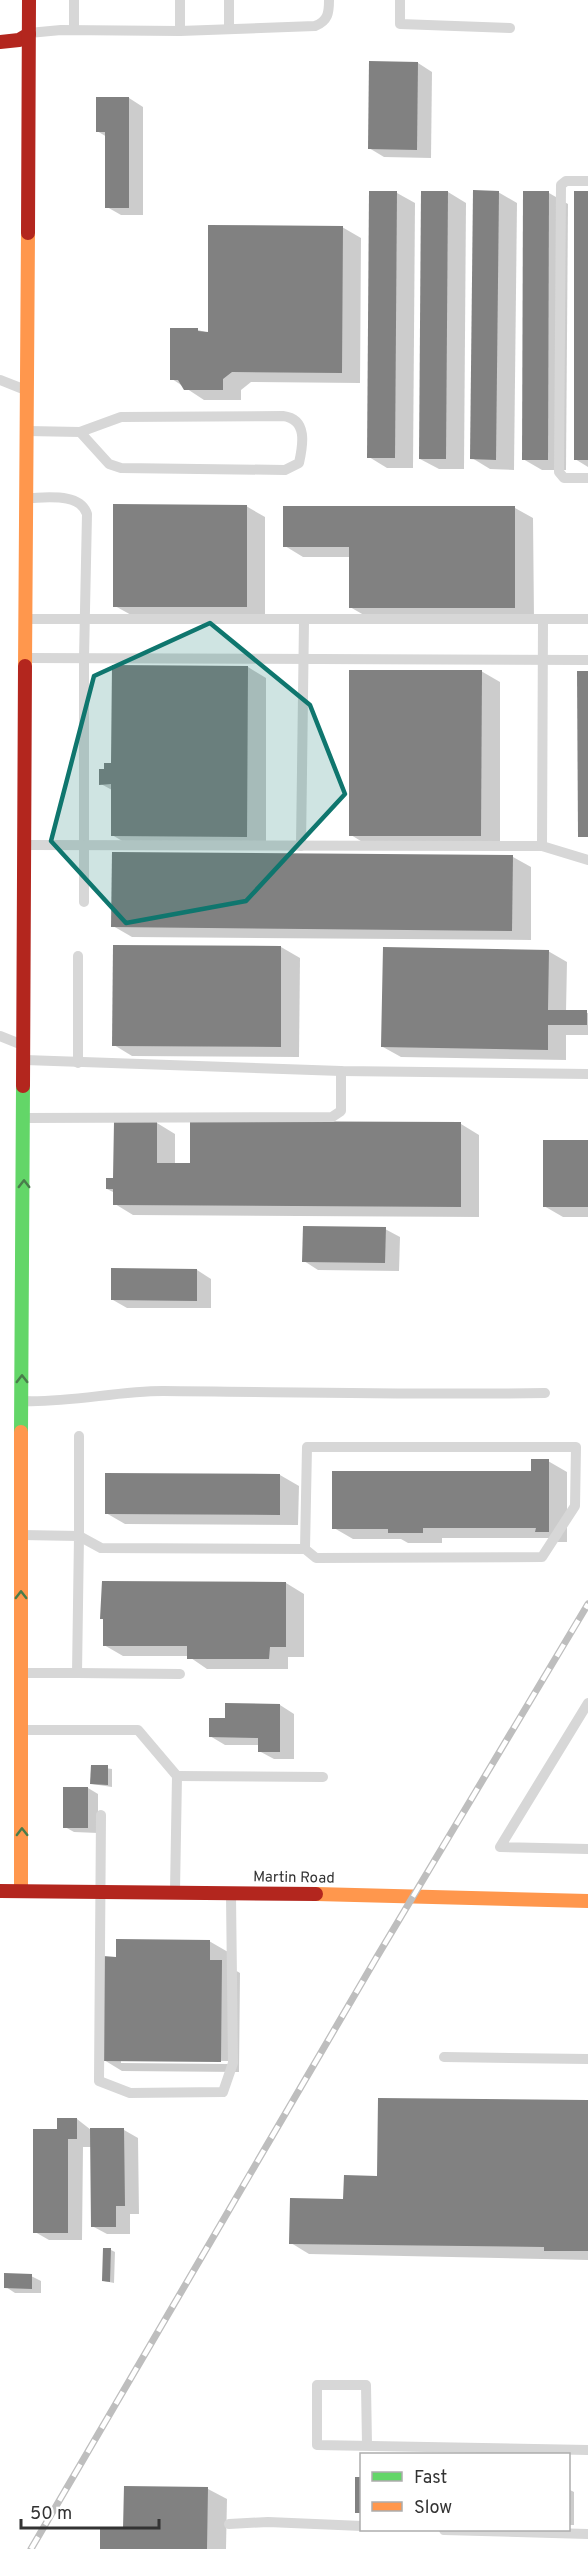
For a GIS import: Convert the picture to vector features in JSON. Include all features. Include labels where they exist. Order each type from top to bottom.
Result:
[{"type":"street","points":[[21,1890],[20,1673],[29,0]]},
{"type":"street","points":[[0,42],[19,40],[29,34]]},
{"type":"street","points":[[14,791],[26,783]]},
{"type":"street","points":[[8,1565],[21,1554]]},
{"type":"street","points":[[3,1620],[21,1635]]},
{"type":"street","name":"Martin Road","points":[[0,1891],[175,1891],[588,1901]]},
{"type":"lane","points":[[74,0],[74,30]]},
{"type":"lane","points":[[180,0],[180,31]]},
{"type":"lane","points":[[229,0],[229,28]]},
{"type":"lane","points":[[29,34],[74,30],[180,31],[315,26],[322,24],[328,15],[329,0]]},
{"type":"lane","points":[[400,0],[400,24],[510,28]]},
{"type":"lane","points":[[588,181],[566,181],[561,185],[559,472],[564,478],[588,478]]},
{"type":"lane","points":[[0,380],[17,384],[27,394]]},
{"type":"lane","points":[[27,431],[80,432],[121,417],[283,416],[291,417],[299,423],[303,438],[299,463],[285,470],[121,468],[109,464],[80,432]]},
{"type":"lane","points":[[27,498],[64,498],[81,504],[87,514],[84,619],[84,903]]},
{"type":"lane","points":[[26,619],[304,621],[588,619]]},
{"type":"lane","points":[[542,846],[543,620]]},
{"type":"lane","points":[[302,846],[304,621]]},
{"type":"lane","points":[[26,658],[588,660]]},
{"type":"lane","points":[[25,845],[542,846],[588,860]]},
{"type":"lane","points":[[78,956],[78,1063]]},
{"type":"lane","points":[[0,1036],[25,1054],[78,1063],[341,1071],[588,1074]]},
{"type":"lane","points":[[24,1118],[332,1117],[341,1112],[341,1071]]},
{"type":"lane","points":[[22,1401],[68,1401],[160,1391],[401,1396],[545,1393]]},
{"type":"lane","points":[[77,1673],[79,1436]]},
{"type":"lane","points":[[21,1535],[79,1536],[101,1548],[305,1549],[316,1558],[542,1557],[575,1506],[576,1447],[307,1447],[305,1549]]},
{"type":"lane","points":[[20,1673],[180,1674]]},
{"type":"lane","points":[[588,1703],[500,1847],[588,1849]]},
{"type":"lane","points":[[20,1730],[138,1730],[177,1776],[175,1891]]},
{"type":"lane","points":[[177,1776],[322,1777]]},
{"type":"lane","points":[[101,1815],[99,2081],[130,2093],[223,2092],[233,2063],[231,1892]]},
{"type":"lane","points":[[444,2057],[588,2059]]},
{"type":"lane","points":[[367,2445],[366,2385],[317,2385],[317,2445],[588,2450]]},
{"type":"lane","points":[[229,2523],[268,2522],[360,2526]]},
{"type":"lane","points":[[502,2531],[588,2534]]},
{"type":"highlighted area","points":[[210,623],[310,705],[345,794],[246,901],[126,923],[51,841],[94,676]]},
{"type":"building","points":[[369,61],[418,62],[417,150],[368,149]]},
{"type":"building","points":[[96,97],[129,97],[129,208],[105,208],[105,132],[96,132]]},
{"type":"building","points":[[473,190],[499,191],[496,460],[470,459]]},
{"type":"building","points":[[369,191],[397,191],[395,458],[367,458]]},
{"type":"building","points":[[421,191],[448,191],[446,459],[419,459]]},
{"type":"building","points":[[523,191],[549,191],[548,460],[522,460]]},
{"type":"building","points":[[574,191],[588,191],[588,460],[574,460]]},
{"type":"building","points":[[208,225],[343,226],[342,373],[232,372],[223,379],[223,390],[184,390],[178,380],[170,380],[170,328],[198,328],[198,331],[208,332]]},
{"type":"building","points":[[113,504],[247,505],[247,607],[113,607]]},
{"type":"building","points":[[283,506],[515,506],[515,608],[349,608],[349,547],[283,547]]},
{"type":"building","points":[[112,665],[248,666],[247,837],[111,836],[111,784],[99,785],[99,769],[104,769],[104,763],[111,763]]},
{"type":"building","points":[[349,670],[482,670],[481,836],[349,836]]},
{"type":"building","points":[[577,671],[588,671],[588,837],[578,837]]},
{"type":"building","points":[[112,852],[513,855],[512,931],[111,927]]},
{"type":"building","points":[[113,945],[281,946],[281,1047],[112,1046]]},
{"type":"building","points":[[383,947],[549,950],[548,1010],[587,1010],[587,1025],[548,1025],[548,1050],[381,1047]]},
{"type":"building","points":[[190,1121],[461,1122],[461,1207],[113,1205],[113,1189],[106,1189],[106,1178],[113,1178],[114,1122],[157,1122],[157,1163],[190,1163]]},
{"type":"building","points":[[543,1140],[588,1140],[588,1207],[543,1207]]},
{"type":"building","points":[[303,1226],[386,1227],[385,1263],[302,1262]]},
{"type":"building","points":[[111,1268],[197,1269],[197,1301],[111,1300]]},
{"type":"building","points":[[531,1459],[549,1459],[549,1532],[535,1532],[536,1528],[423,1528],[423,1533],[388,1533],[388,1529],[332,1529],[332,1471],[531,1471]]},
{"type":"building","points":[[105,1473],[280,1474],[280,1515],[105,1514]]},
{"type":"building","points":[[102,1581],[286,1582],[286,1647],[270,1647],[269,1659],[187,1659],[187,1646],[103,1646],[103,1619],[100,1619]]},
{"type":"building","points":[[225,1703],[280,1704],[280,1752],[258,1752],[258,1738],[209,1737],[209,1718],[225,1718]]},
{"type":"building","points":[[91,1765],[108,1765],[108,1785],[90,1784]]},
{"type":"building","points":[[63,1787],[88,1787],[88,1828],[63,1828]]},
{"type":"building","points":[[116,1939],[210,1940],[210,1960],[222,1960],[221,2062],[102,2061],[103,1956],[116,1957]]},
{"type":"building","points":[[378,2098],[588,2100],[588,2251],[544,2251],[544,2247],[289,2244],[290,2198],[343,2199],[344,2175],[377,2176]]},
{"type":"building","points":[[57,2118],[77,2118],[77,2139],[68,2139],[68,2233],[33,2233],[33,2129],[57,2129]]},
{"type":"building","points":[[90,2128],[124,2128],[125,2206],[116,2206],[116,2227],[91,2227]]},
{"type":"building","points":[[103,2248],[111,2248],[110,2282],[102,2281]]},
{"type":"building","points":[[4,2273],[32,2274],[32,2289],[4,2288]]},
{"type":"building","points":[[355,2477],[360,2477],[360,2513],[355,2513]]},
{"type":"building","points":[[124,2486],[208,2487],[207,2549],[100,2549],[100,2528],[123,2529]]},
{"type":"railway","points":[[31,2549],[378,1955],[588,1604]]},
{"type":"traffic: fast","points":[[21,1432],[23,1086]]},
{"type":"traffic: slow","points":[[25,666],[28,233]]},
{"type":"traffic: slow","points":[[21,1432],[21,1890]]},
{"type":"traffic: slow","points":[[316,1894],[588,1901]]},
{"type":"traffic: jam","points":[[28,233],[29,0]]},
{"type":"traffic: jam","points":[[0,42],[19,40],[29,34]]},
{"type":"traffic: jam","points":[[23,1086],[25,666]]},
{"type":"traffic: jam","points":[[0,1891],[316,1894]]}]
